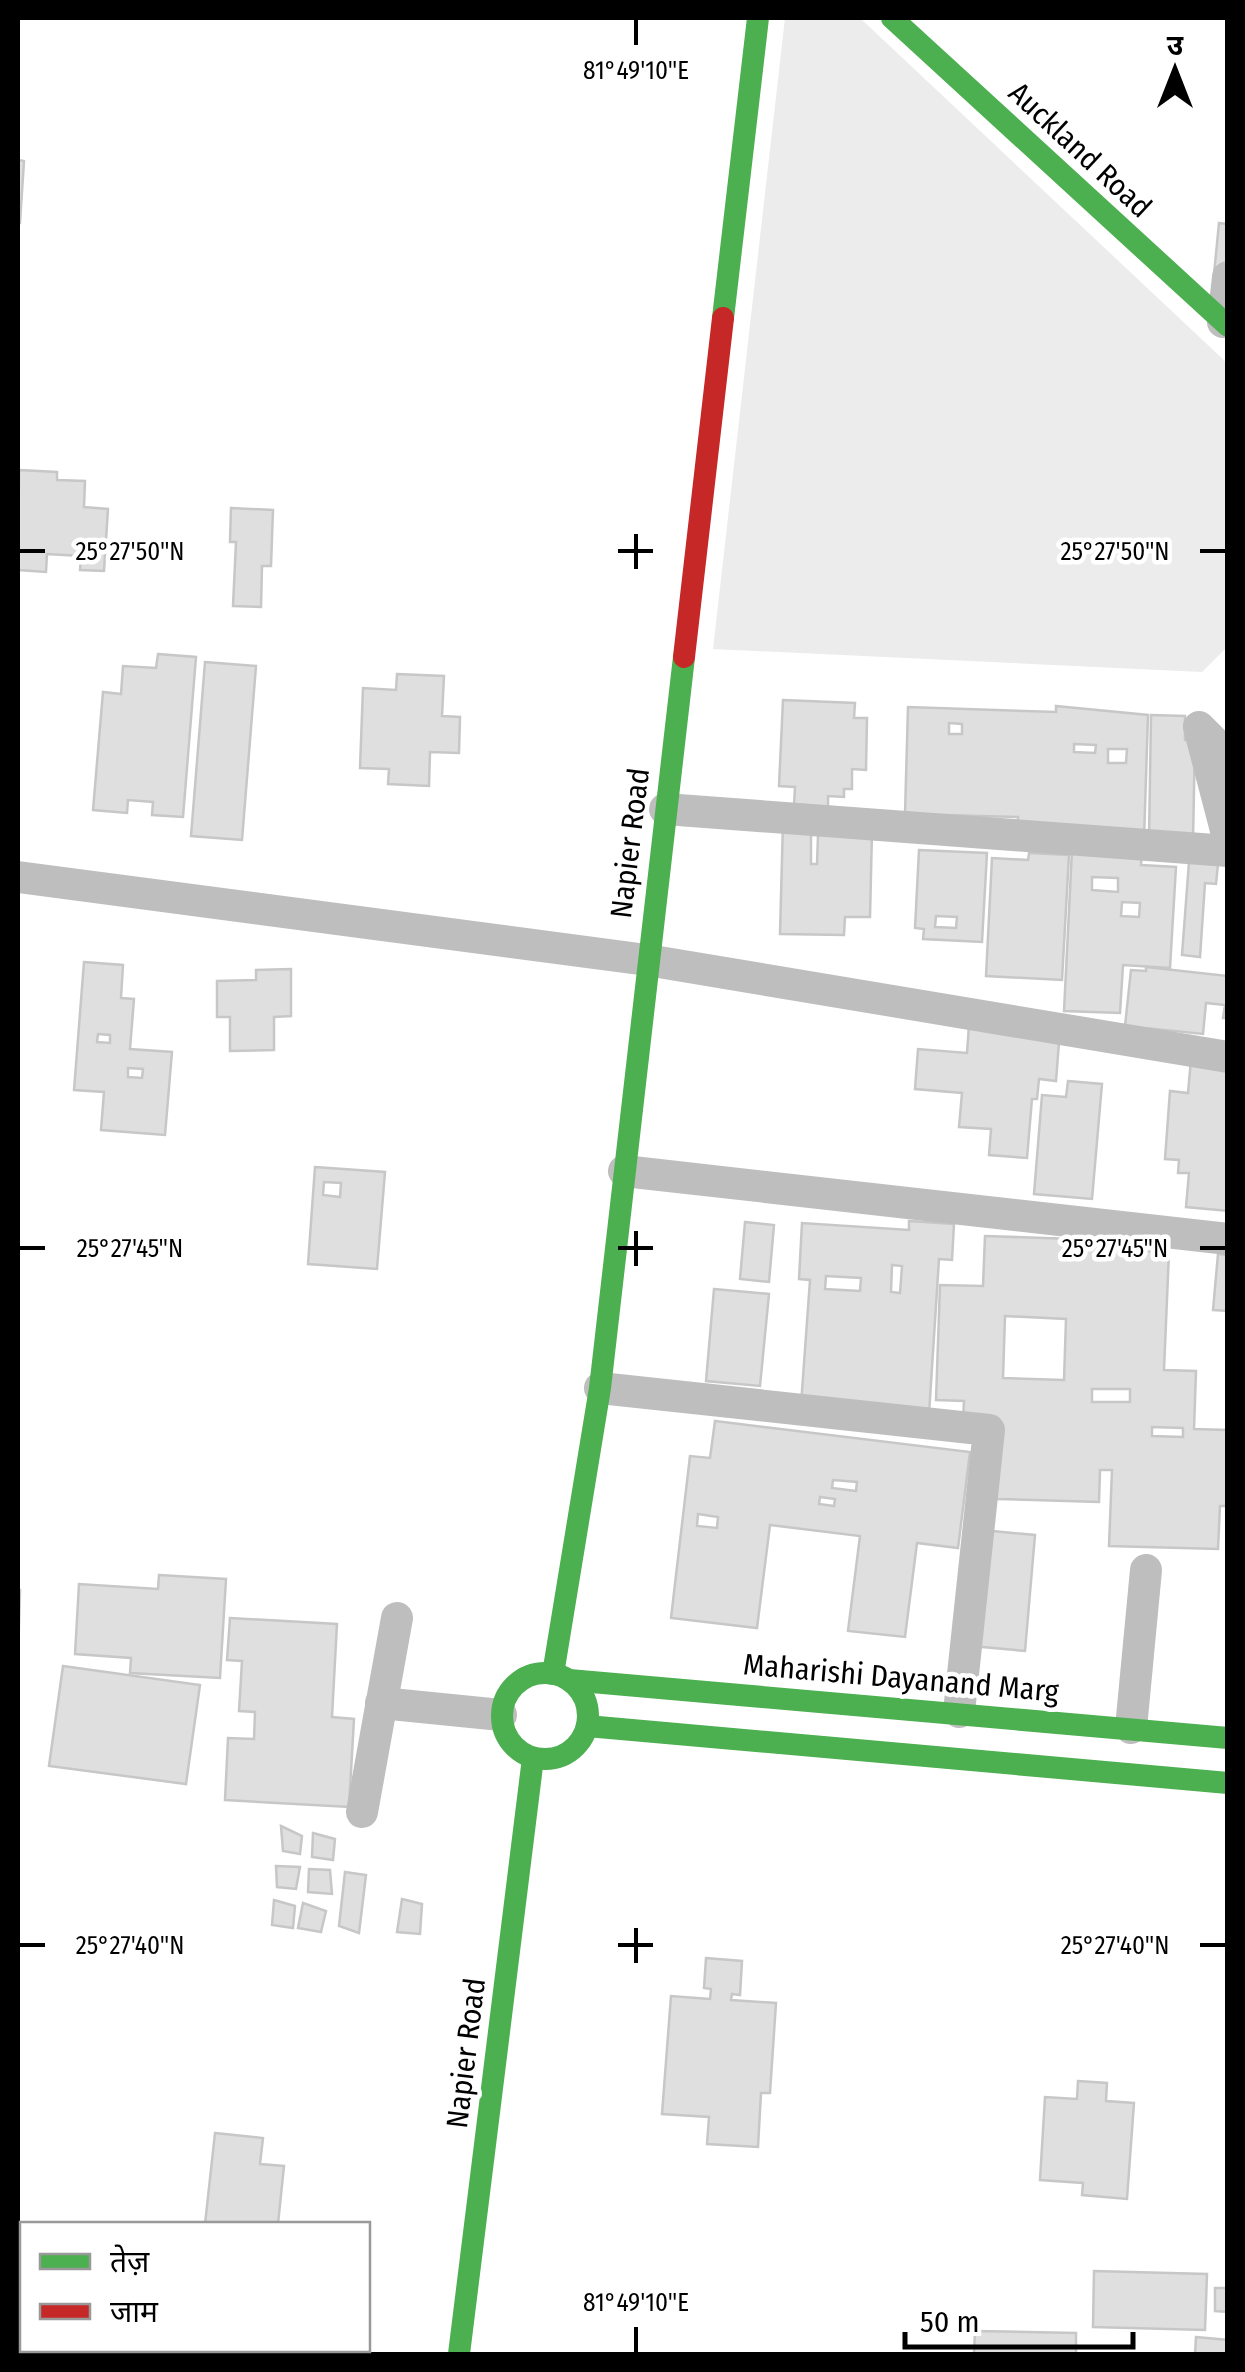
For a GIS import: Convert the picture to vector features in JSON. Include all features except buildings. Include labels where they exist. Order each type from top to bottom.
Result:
[{"type":"street","name":"Napier Road","points":[[561,1677],[600,1388],[758,18]]},
{"type":"street","name":"Auckland Road","points":[[892,18],[1225,324]]},
{"type":"street","points":[[1225,324],[1228,277]]},
{"type":"street","points":[[1228,756],[1198,727],[1228,838]]},
{"type":"street","points":[[665,808],[1228,851]]},
{"type":"street","points":[[18,877],[647,960],[1228,1057]]},
{"type":"street","points":[[624,1171],[1228,1239]]},
{"type":"street","points":[[600,1388],[990,1430],[959,1712]]},
{"type":"street","points":[[1131,1728],[1146,1570]]},
{"type":"street","points":[[362,1812],[397,1618]]},
{"type":"street","points":[[534,1674],[561,1677],[581,1693],[588,1710],[587,1726],[576,1746],[556,1758],[534,1758],[516,1750],[505,1734],[501,1716],[506,1697],[517,1682],[534,1674]]},
{"type":"street","name":"Maharishi Dayanand Marg","points":[[561,1677],[1228,1738]]},
{"type":"street","points":[[381,1703],[501,1716]]},
{"type":"street","points":[[587,1726],[1228,1782]]},
{"type":"street","name":"Napier Road","points":[[459,2354],[534,1758]]},
{"type":"shaded area","points":[[785,18],[860,18],[1227,363],[1227,647],[1202,672],[713,649]]},
{"type":"traffic: fast","points":[[723,318],[758,18]]},
{"type":"traffic: fast","points":[[892,18],[1228,326]]},
{"type":"traffic: fast","points":[[553,1674],[600,1388],[684,657]]},
{"type":"traffic: fast","points":[[545,1673],[569,1680],[581,1692],[588,1716],[581,1740],[569,1752],[545,1759],[521,1752],[509,1740],[502,1716],[509,1692],[521,1680],[545,1673]]},
{"type":"traffic: fast","points":[[569,1680],[1228,1738]]},
{"type":"traffic: fast","points":[[587,1726],[1228,1783]]},
{"type":"traffic: fast","points":[[459,2354],[533,1758]]},
{"type":"traffic: jam","points":[[684,657],[723,318]]}]
